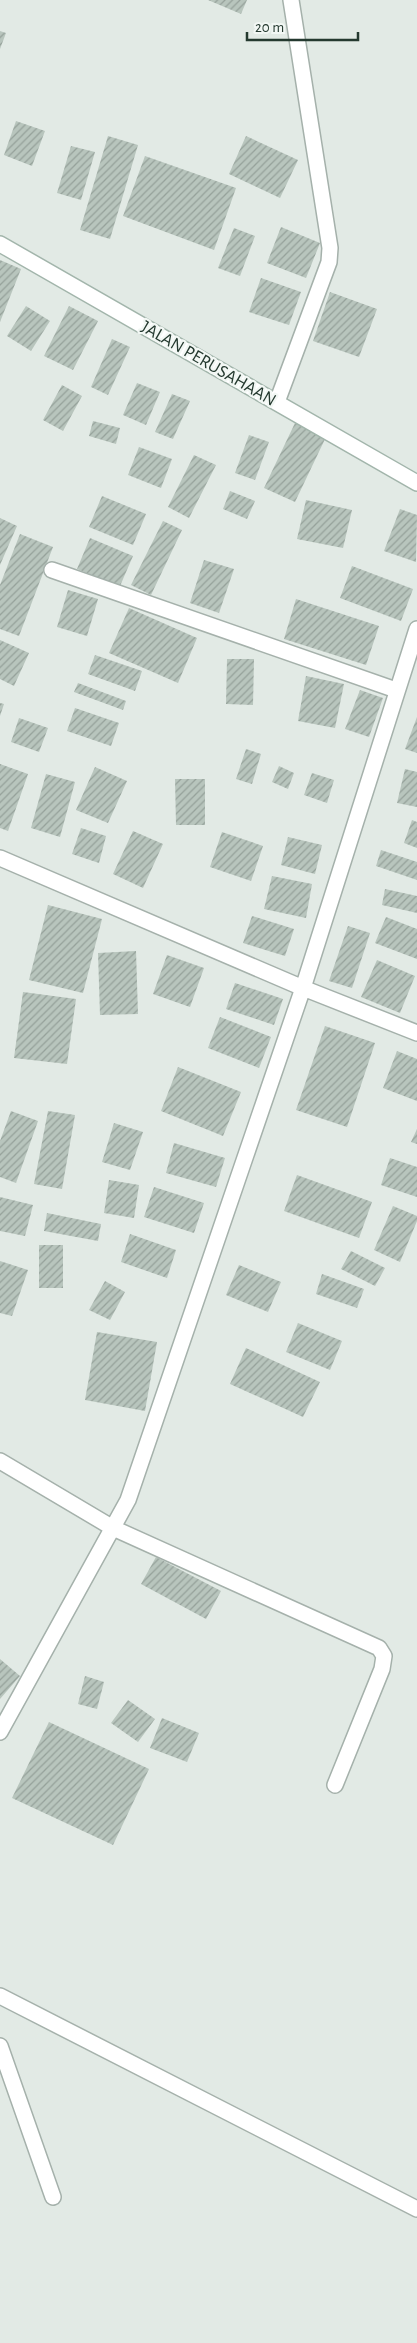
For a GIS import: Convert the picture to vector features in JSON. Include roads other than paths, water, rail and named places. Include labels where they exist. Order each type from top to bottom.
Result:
[{"type":"street","points":[[277,402],[329,262],[330,248],[291,0]]},
{"type":"street","name":"JALAN PERUSAHAAN","points":[[0,244],[417,483]]},
{"type":"street","points":[[52,570],[396,690]]},
{"type":"street","points":[[0,1732],[128,1500],[302,988],[417,629]]},
{"type":"street","points":[[0,858],[302,988],[417,1033]]},
{"type":"street","points":[[0,1461],[113,1528],[378,1648],[384,1656],[382,1669],[335,1785]]},
{"type":"street","points":[[0,1996],[417,2209]]},
{"type":"street","points":[[0,2046],[53,2197]]}]
